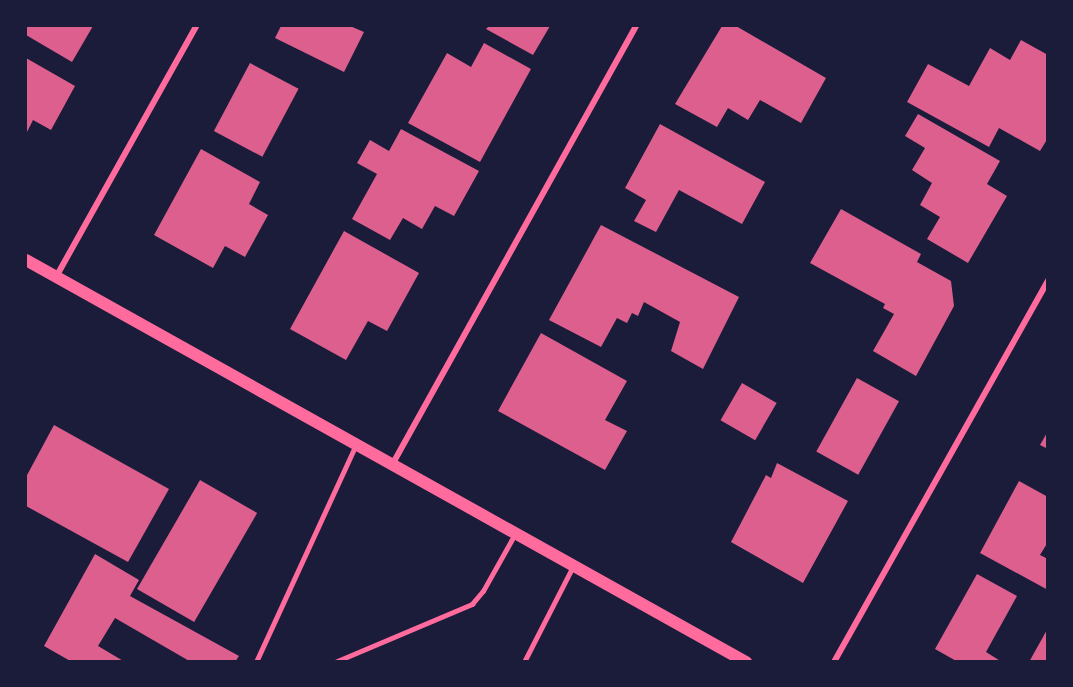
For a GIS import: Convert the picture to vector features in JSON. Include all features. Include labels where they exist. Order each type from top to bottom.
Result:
[{"type":"main road","points":[[26,260],[746,662]]},
{"type":"street","points":[[56,277],[196,26]]},
{"type":"street","points":[[392,465],[636,26]]},
{"type":"street","points":[[834,662],[1047,280]]},
{"type":"lane","points":[[256,662],[356,445]]},
{"type":"lane","points":[[334,662],[472,604],[483,591],[516,534]]},
{"type":"lane","points":[[524,662],[574,566]]},
{"type":"building","points":[[26,26],[93,26],[72,62],[26,35]]},
{"type":"building","points":[[281,26],[350,26],[364,32],[344,72],[275,38]]},
{"type":"building","points":[[489,26],[550,26],[533,55],[486,29]]},
{"type":"building","points":[[722,26],[736,26],[826,78],[801,123],[760,100],[748,120],[728,108],[717,127],[675,104]]},
{"type":"building","points":[[1021,40],[1048,55],[1048,138],[1040,151],[999,128],[989,147],[907,102],[928,64],[969,86],[990,48],[1010,60]]},
{"type":"building","points":[[484,43],[531,69],[480,162],[408,123],[447,53],[471,67]]},
{"type":"building","points":[[26,58],[75,86],[51,130],[33,120],[26,134]]},
{"type":"building","points":[[250,63],[299,89],[262,157],[214,131]]},
{"type":"building","points":[[918,114],[1000,161],[987,184],[1007,196],[968,263],[927,239],[940,217],[920,205],[932,183],[912,170],[925,148],[905,136]]},
{"type":"building","points":[[660,124],[765,182],[742,224],[679,190],[656,232],[634,221],[646,200],[625,188]]},
{"type":"building","points":[[401,129],[479,171],[454,216],[435,206],[422,229],[403,218],[390,240],[352,219],[377,174],[357,163],[370,140],[389,151]]},
{"type":"building","points":[[201,149],[260,182],[249,204],[268,215],[245,257],[225,246],[213,268],[154,235]]},
{"type":"building","points":[[841,209],[921,254],[917,262],[951,281],[954,306],[916,376],[873,351],[894,314],[883,308],[885,304],[810,263]]},
{"type":"building","points":[[601,225],[739,297],[703,369],[671,351],[680,322],[644,302],[638,316],[632,313],[627,323],[617,318],[601,347],[549,320]]},
{"type":"building","points":[[344,231],[419,273],[387,331],[368,321],[346,360],[290,329]]},
{"type":"building","points":[[541,333],[627,381],[605,420],[627,431],[605,470],[498,411]]},
{"type":"building","points":[[857,378],[899,401],[858,475],[816,451]]},
{"type":"building","points":[[742,383],[777,403],[755,440],[720,420]]},
{"type":"building","points":[[54,425],[169,489],[128,562],[26,506],[26,477]]},
{"type":"building","points":[[1048,431],[1048,449],[1040,445]]},
{"type":"building","points":[[777,463],[848,501],[803,583],[731,542],[766,475],[771,478]]},
{"type":"building","points":[[200,480],[257,513],[194,622],[137,589]]},
{"type":"building","points":[[1019,481],[1048,497],[1048,542],[1040,555],[1048,559],[1048,590],[980,553]]},
{"type":"building","points":[[95,554],[139,580],[130,596],[239,656],[235,662],[191,662],[115,618],[98,646],[125,662],[72,662],[44,646]]},
{"type":"building","points":[[977,574],[1017,596],[986,652],[1002,662],[958,662],[935,649]]},
{"type":"building","points":[[1048,628],[1048,662],[1029,662]]}]
